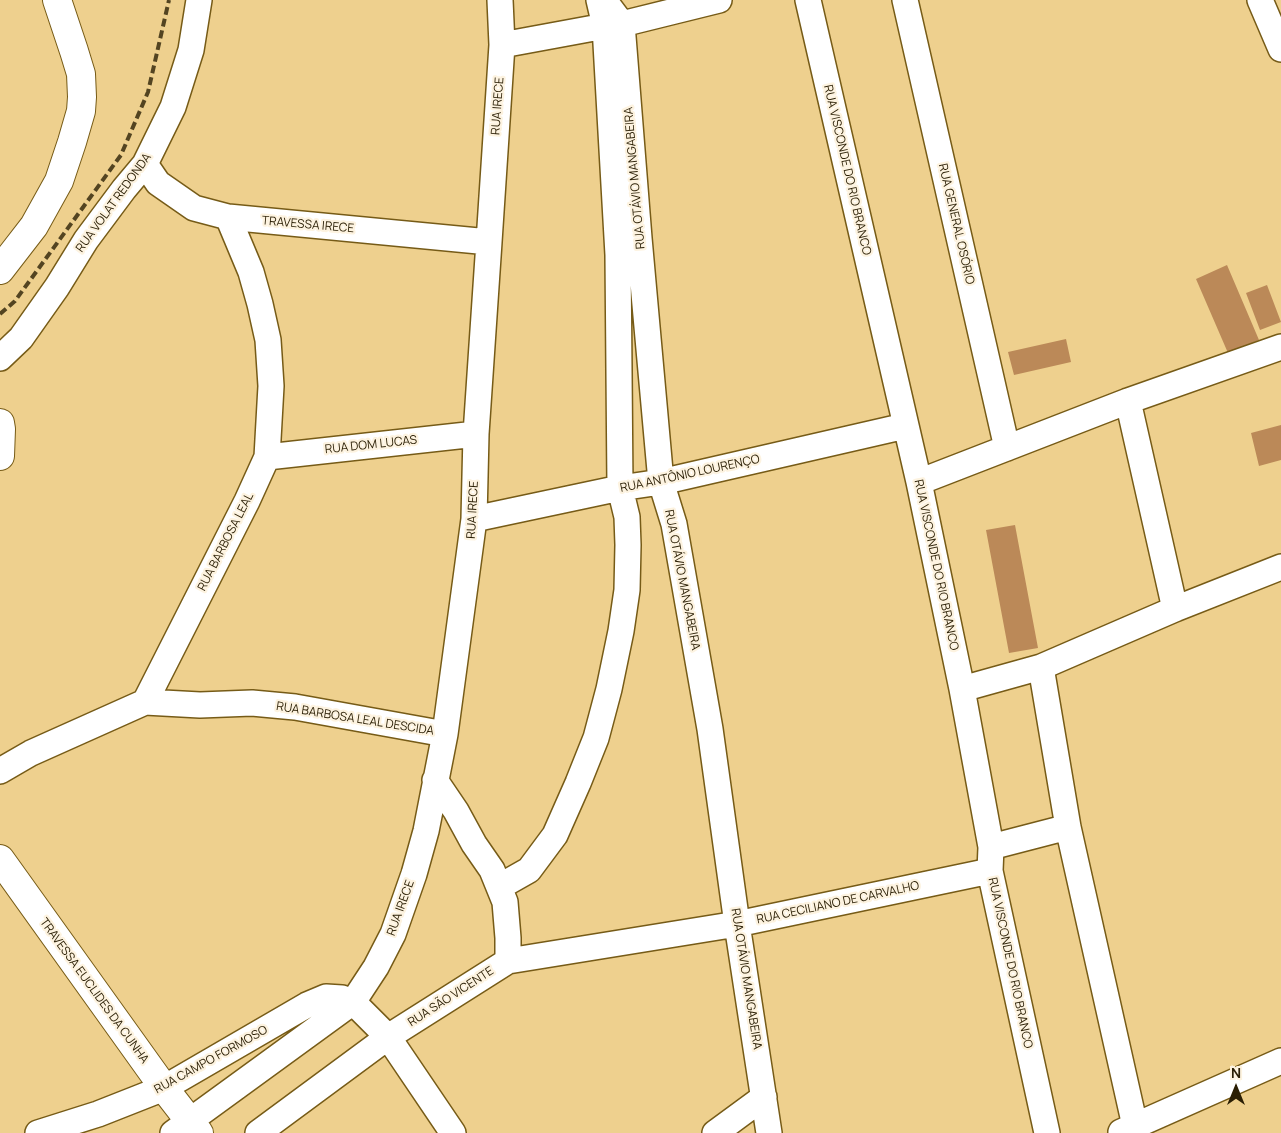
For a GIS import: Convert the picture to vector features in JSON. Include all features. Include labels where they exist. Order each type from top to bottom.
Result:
[{"type":"street","points":[[0,270],[34,226],[59,181],[81,111],[81,74],[57,0]]},
{"type":"street","name":"RUA VOLAT REDONDA","points":[[0,358],[20,338],[57,287],[86,240],[119,195],[145,164],[173,107],[190,50],[199,0]]},
{"type":"street","name":"RUA IRECE","points":[[353,1002],[376,967],[393,934],[414,874],[445,734],[474,519],[476,434],[502,45],[500,0]]},
{"type":"street","name":"RUA OTÁVIO MANGABEIRA","points":[[599,0],[614,25],[639,238],[660,482],[674,524],[710,729],[769,1133]]},
{"type":"street","points":[[604,0],[614,25]]},
{"type":"street","points":[[502,45],[614,25],[719,0]]},
{"type":"street","name":"RUA VISCONDE DO RIO BRANCO","points":[[808,0],[919,482],[962,689],[990,859],[1047,1133]]},
{"type":"street","name":"RUA GENERAL OSÓRIO","points":[[906,0],[1007,448]]},
{"type":"street","points":[[1260,0],[1281,50]]},
{"type":"street","name":"RUA OTÁVIO MANGABEIRA","points":[[498,887],[529,870],[556,835],[596,738],[609,689],[627,590],[628,536],[620,488],[614,25]]},
{"type":"street","name":"TRAVESSA IRECE","points":[[145,164],[158,183],[194,208],[228,217],[489,242]]},
{"type":"street","name":"RUA BARBOSA LEAL","points":[[145,702],[247,500],[267,456],[271,386],[268,340],[251,272],[228,217]]},
{"type":"street","points":[[919,482],[1128,401],[1281,347]]},
{"type":"street","points":[[1128,401],[1175,609]]},
{"type":"street","points":[[0,423],[0,456]]},
{"type":"street","name":"RUA ANTÔNIO LOURENÇO","points":[[474,519],[620,488],[660,482],[905,426]]},
{"type":"street","name":"RUA DOM LUCAS","points":[[267,456],[476,434]]},
{"type":"street","points":[[962,689],[1041,667],[1175,609],[1281,567]]},
{"type":"street","points":[[1041,667],[1068,827],[1127,1129],[1281,1061]]},
{"type":"street","points":[[0,771],[31,753],[145,702]]},
{"type":"street","name":"RUA BARBOSA LEAL DESCIDA","points":[[145,702],[200,705],[252,703],[295,707],[445,734]]},
{"type":"street","name":"RUA SÃO VICENTE","points":[[258,1133],[388,1037],[508,961],[505,902],[492,870],[435,780]]},
{"type":"street","name":"RUA CECILIANO DE CARVALHO","points":[[508,961],[737,924],[990,859],[1068,827]]},
{"type":"street","name":"TRAVESSA EUCLIDES DA CUNHA","points":[[0,859],[164,1088],[188,1129]]},
{"type":"street","name":"RUA CAMPO FORMOSO","points":[[38,1133],[98,1114],[164,1088],[317,1000],[334,997],[353,1002]]},
{"type":"street","points":[[188,1129],[353,1002],[388,1037],[453,1133]]},
{"type":"street","points":[[715,1133],[764,1097]]},
{"type":"building","points":[[1227,265],[1259,340],[1228,353],[1196,279]]},
{"type":"building","points":[[1267,285],[1281,322],[1260,330],[1246,293]]},
{"type":"building","points":[[1066,339],[1071,362],[1014,375],[1008,352]]},
{"type":"building","points":[[1281,425],[1281,460],[1259,466],[1251,433]]},
{"type":"building","points":[[1015,525],[1038,648],[1009,653],[986,530]]},
{"type":"railway","points":[[0,314],[15,301],[121,155],[148,92],[169,0]]}]
